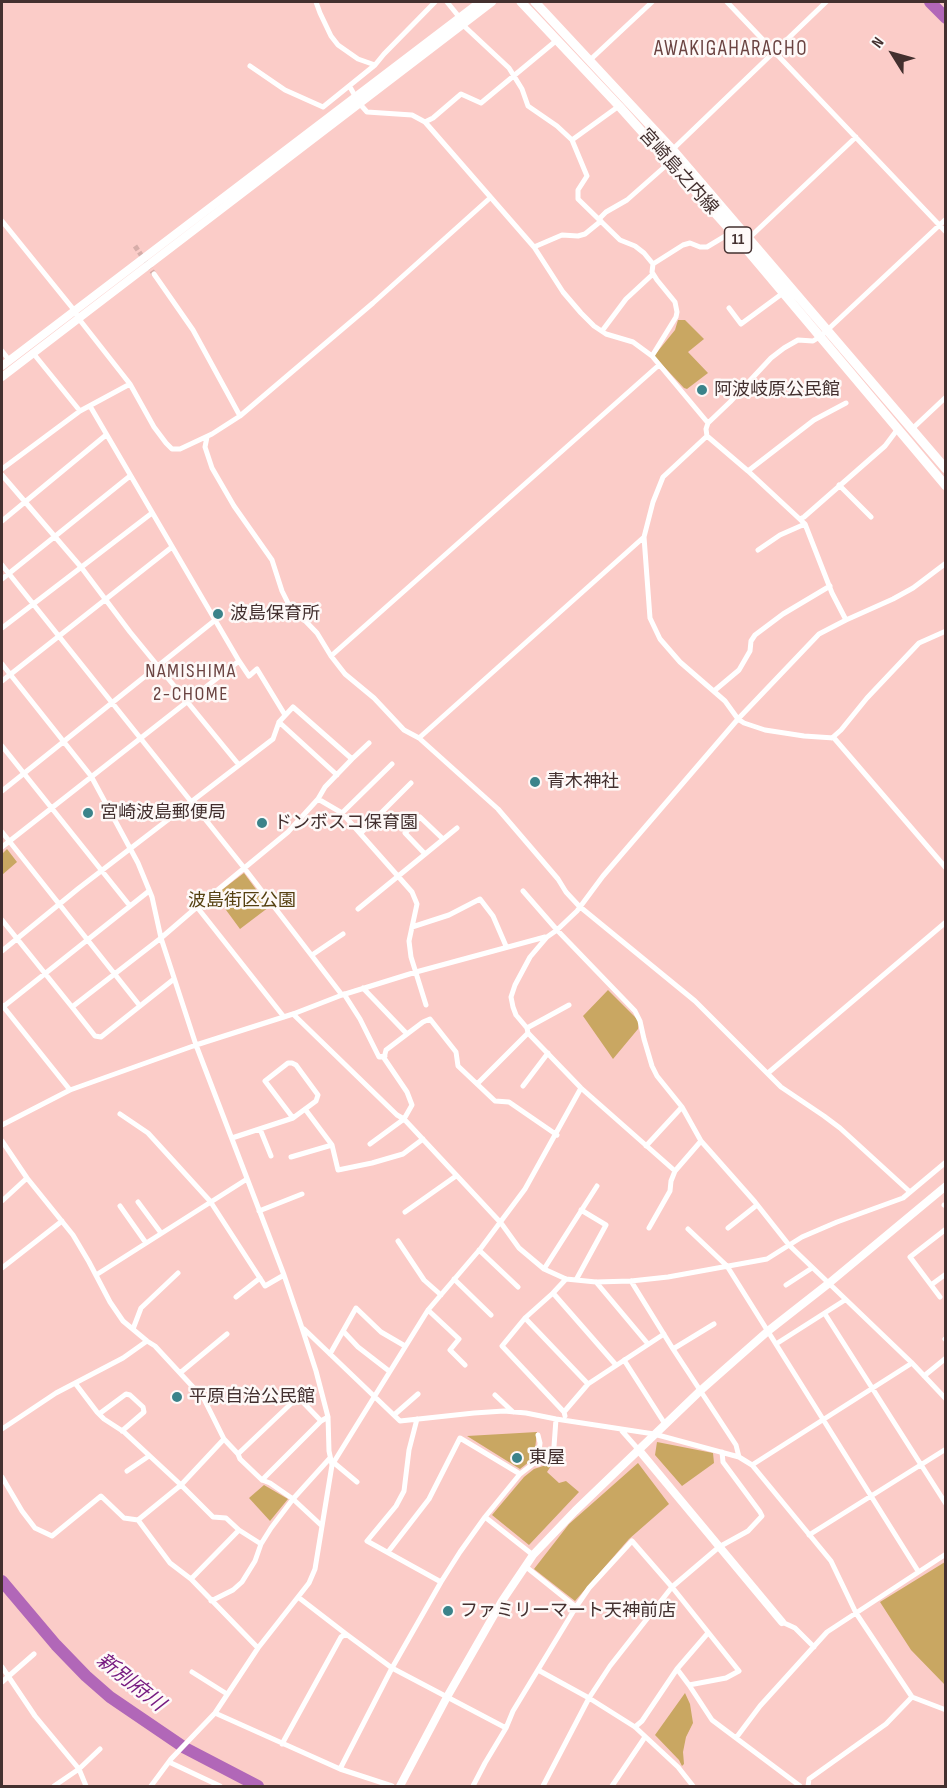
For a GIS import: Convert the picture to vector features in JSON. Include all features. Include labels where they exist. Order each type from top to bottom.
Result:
[{"type":"main road","name":"宮崎島之内線","points":[[521,2],[619,106],[732,232],[783,293],[824,333],[912,429],[945,469]]},
{"type":"main road","name":"宮崎島之内線","points":[[535,2],[672,149],[749,238],[897,430],[945,486]]},
{"type":"street","points":[[316,2],[338,45],[358,59],[375,65]]},
{"type":"street","points":[[250,66],[285,90],[323,107],[375,65],[435,2]]},
{"type":"street","points":[[447,2],[461,21],[509,68],[522,89],[528,106],[557,126],[572,140],[587,176],[578,190],[578,199],[620,240],[639,248],[653,264],[653,274],[675,302],[677,312],[669,331],[652,356]]},
{"type":"street","points":[[461,21],[480,2]]},
{"type":"street","points":[[2,351],[5,363],[461,21],[492,2]]},
{"type":"street","points":[[590,60],[652,2]]},
{"type":"street","points":[[727,2],[945,232]]},
{"type":"street","points":[[534,247],[562,235],[585,234],[606,212],[627,200],[670,163],[672,149],[826,2]]},
{"type":"street","points":[[425,122],[461,94],[481,103],[557,40]]},
{"type":"street","points":[[350,87],[357,100],[368,112],[412,115],[425,122],[534,247],[563,292],[587,319],[602,331],[633,342],[652,356],[708,423]]},
{"type":"street","points":[[2,377],[357,100]]},
{"type":"street","points":[[572,140],[619,106]]},
{"type":"street","points":[[749,238],[856,137]]},
{"type":"street","points":[[2,221],[130,384],[154,427],[166,443],[172,449],[180,449],[207,437],[240,416],[373,303],[490,198]]},
{"type":"street","points":[[945,219],[824,333],[813,341],[798,340],[771,358],[708,423],[707,436],[663,477],[653,502],[644,537],[649,608],[653,626],[660,639],[680,662],[725,701],[738,719],[744,723],[765,730],[834,738],[945,868]]},
{"type":"street","points":[[653,264],[683,244],[690,243],[707,247],[732,232]]},
{"type":"street","points":[[154,274],[193,330],[240,416]]},
{"type":"street","points":[[602,331],[626,299],[653,274]]},
{"type":"street","points":[[729,308],[741,324],[783,293]]},
{"type":"street","points":[[33,353],[80,411]]},
{"type":"street","points":[[331,656],[659,365]]},
{"type":"street","points":[[2,469],[80,411],[130,384]]},
{"type":"street","points":[[912,429],[945,397]]},
{"type":"street","points":[[748,471],[813,420],[846,403]]},
{"type":"street","points":[[90,406],[239,661],[249,676],[257,669],[285,715]]},
{"type":"street","points":[[800,519],[804,518],[838,485],[885,446],[897,430]]},
{"type":"street","points":[[2,521],[106,435]]},
{"type":"street","points":[[707,436],[805,524],[846,620]]},
{"type":"street","points":[[207,437],[206,447],[212,468],[234,506],[272,560],[288,603],[317,633],[345,674],[374,698],[404,730],[419,738],[508,818],[579,906],[695,1001],[781,1087],[840,1128],[910,1192]]},
{"type":"street","points":[[2,475],[81,567],[239,765]]},
{"type":"street","points":[[2,579],[130,476]]},
{"type":"street","points":[[838,485],[871,517]]},
{"type":"street","points":[[2,628],[152,513]]},
{"type":"street","points":[[758,550],[780,535],[805,524]]},
{"type":"street","points":[[419,738],[644,537]]},
{"type":"street","points":[[2,681],[172,547]]},
{"type":"street","points":[[675,1170],[581,1088],[527,1031],[516,1016],[511,997],[530,957],[547,937],[577,911],[738,719],[819,634],[913,588],[945,563]]},
{"type":"street","points":[[2,564],[343,994],[360,1019],[379,1058],[385,1056]]},
{"type":"street","points":[[714,691],[739,670],[750,651],[751,641],[755,634],[830,586]]},
{"type":"street","points":[[2,791],[214,621]]},
{"type":"street","points":[[832,738],[842,730],[879,684],[919,643],[945,631]]},
{"type":"street","points":[[2,847],[239,661]]},
{"type":"street","points":[[2,664],[90,776],[130,848],[149,891],[161,938],[196,1045],[303,1328],[328,1417],[332,1462],[315,1569],[309,1583],[258,1648],[214,1715],[170,1760],[151,1786]]},
{"type":"street","points":[[2,951],[130,848],[273,738],[279,722],[293,706],[352,759]]},
{"type":"street","points":[[279,722],[337,775]]},
{"type":"street","points":[[72,1007],[161,938],[288,832],[318,799],[325,787],[369,743]]},
{"type":"street","points":[[2,746],[130,906]]},
{"type":"street","points":[[342,813],[392,764]]},
{"type":"street","points":[[361,833],[411,783]]},
{"type":"street","points":[[318,799],[342,813],[412,892],[417,904],[409,941],[411,957],[426,1005]]},
{"type":"street","points":[[425,854],[405,833],[420,817],[443,839]]},
{"type":"street","points":[[358,909],[457,828]]},
{"type":"street","points":[[2,832],[140,1006]]},
{"type":"street","points":[[70,1090],[2,1006],[149,891]]},
{"type":"street","points":[[523,891],[635,1011],[657,1076],[682,1107],[702,1141],[789,1245],[912,1363],[945,1399]]},
{"type":"street","points":[[412,927],[449,915],[480,899],[494,916],[506,946]]},
{"type":"street","points":[[197,906],[284,1017]]},
{"type":"street","points":[[2,920],[95,1036],[101,1037],[174,979]]},
{"type":"street","points":[[768,1073],[945,922]]},
{"type":"street","points":[[312,955],[343,934]]},
{"type":"street","points":[[2,1125],[70,1090],[196,1045],[293,1014],[343,994],[506,946],[547,937]]},
{"type":"street","points":[[363,988],[407,1034]]},
{"type":"street","points":[[477,1084],[527,1031],[569,1005]]},
{"type":"street","points":[[293,1014],[397,1115],[404,1119],[501,1223],[519,1248],[544,1269],[566,1279],[596,1282],[668,1278],[767,1259],[789,1245],[837,1222],[903,1198],[945,1162]]},
{"type":"street","points":[[370,1144],[404,1119],[412,1105],[407,1092],[384,1058],[386,1050],[430,1019],[456,1052],[458,1066],[495,1101],[509,1102],[557,1135]]},
{"type":"street","points":[[523,1086],[548,1053]]},
{"type":"street","points":[[232,1138],[293,1118],[316,1101],[318,1095],[296,1065],[288,1063],[265,1081],[293,1118]]},
{"type":"street","points":[[211,1601],[233,1590],[242,1582],[255,1561],[261,1544],[292,1499],[332,1462],[428,1310],[480,1250],[525,1189],[557,1135],[581,1088]]},
{"type":"street","points":[[646,1146],[682,1107]]},
{"type":"street","points":[[305,1109],[332,1145],[338,1170],[403,1154],[423,1139]]},
{"type":"street","points":[[120,1114],[148,1133],[210,1202],[265,1286],[284,1275]]},
{"type":"street","points":[[260,1129],[271,1156]]},
{"type":"street","points":[[2,1141],[27,1178],[73,1235],[123,1321],[155,1346],[204,1399],[224,1439],[240,1459],[262,1480],[292,1499],[322,1526]]},
{"type":"street","points":[[649,1228],[670,1191],[675,1170],[702,1141]]},
{"type":"street","points":[[291,1157],[332,1145]]},
{"type":"street","points":[[405,1212],[456,1176]]},
{"type":"street","points":[[2,1201],[27,1178]]},
{"type":"street","points":[[96,1275],[247,1179]]},
{"type":"street","points":[[544,1269],[597,1186]]},
{"type":"street","points":[[400,1786],[501,1601],[532,1556],[638,1449],[700,1391],[768,1331],[945,1186]]},
{"type":"street","points":[[259,1211],[302,1194]]},
{"type":"street","points":[[138,1202],[160,1233]]},
{"type":"street","points":[[728,1228],[757,1205]]},
{"type":"street","points":[[120,1206],[146,1243]]},
{"type":"street","points":[[576,1280],[606,1225],[581,1210]]},
{"type":"street","points":[[2,1268],[62,1221]]},
{"type":"street","points":[[688,1229],[727,1266],[918,1571]]},
{"type":"street","points":[[940,1297],[910,1257],[945,1229]]},
{"type":"street","points":[[398,1241],[424,1280],[441,1295]]},
{"type":"street","points":[[480,1250],[518,1287]]},
{"type":"street","points":[[786,1285],[812,1268]]},
{"type":"street","points":[[133,1329],[141,1308],[178,1273]]},
{"type":"street","points":[[931,1285],[945,1274]]},
{"type":"street","points":[[236,1297],[260,1278]]},
{"type":"street","points":[[454,1279],[491,1315]]},
{"type":"street","points":[[565,1420],[564,1412],[502,1346],[525,1318],[566,1279]]},
{"type":"street","points":[[631,1281],[736,1445],[739,1457]]},
{"type":"street","points":[[596,1282],[648,1344]]},
{"type":"street","points":[[553,1293],[616,1365]]},
{"type":"street","points":[[776,1344],[845,1300]]},
{"type":"street","points":[[330,1353],[356,1308],[381,1332],[405,1346]]},
{"type":"street","points":[[428,1310],[459,1339],[450,1350],[465,1365]]},
{"type":"street","points":[[825,1314],[945,1504]]},
{"type":"street","points":[[525,1318],[588,1384]]},
{"type":"street","points":[[673,1349],[714,1324]]},
{"type":"street","points":[[303,1328],[400,1421],[474,1413],[526,1413],[622,1431],[654,1434],[739,1457],[752,1465],[831,1561],[856,1613],[912,1697],[945,1710]]},
{"type":"street","points":[[343,1330],[358,1347],[389,1371]]},
{"type":"street","points":[[180,1373],[227,1334]]},
{"type":"street","points":[[564,1412],[588,1384],[664,1334]]},
{"type":"street","points":[[2,1429],[56,1393],[123,1358],[147,1341]]},
{"type":"street","points":[[924,1376],[945,1358]]},
{"type":"street","points":[[624,1360],[665,1424]]},
{"type":"street","points":[[752,1465],[912,1363]]},
{"type":"street","points":[[75,1383],[99,1414],[122,1431],[213,1517],[226,1518],[239,1530],[261,1544]]},
{"type":"street","points":[[99,1414],[126,1394],[130,1395],[143,1407],[144,1412],[122,1431]]},
{"type":"street","points":[[394,1415],[418,1394]]},
{"type":"street","points":[[495,1395],[513,1412]]},
{"type":"street","points":[[238,1454],[298,1397],[321,1421]]},
{"type":"street","points":[[262,1480],[321,1421],[328,1417]]},
{"type":"street","points":[[417,1419],[409,1450],[404,1491],[396,1506],[367,1541],[441,1582]]},
{"type":"street","points":[[340,1769],[392,1668],[441,1582],[484,1517],[520,1474],[538,1460],[553,1460],[556,1419]]},
{"type":"street","points":[[622,1431],[782,1622],[795,1628],[814,1647]]},
{"type":"street","points":[[538,1435],[540,1443],[538,1460]]},
{"type":"street","points":[[388,1552],[429,1499],[460,1438],[520,1474]]},
{"type":"street","points":[[138,1521],[181,1485],[224,1439]]},
{"type":"street","points":[[809,1535],[945,1449]]},
{"type":"street","points":[[543,1786],[590,1698],[610,1666],[672,1587],[719,1547],[748,1531],[762,1516],[723,1462],[722,1452]]},
{"type":"street","points":[[127,1470],[149,1456]]},
{"type":"street","points":[[332,1462],[357,1482]]},
{"type":"street","points":[[2,1477],[21,1511],[35,1528],[52,1536],[101,1496],[124,1518],[138,1521],[170,1563],[191,1579],[258,1648]]},
{"type":"street","points":[[484,1517],[532,1556]]},
{"type":"street","points":[[191,1579],[239,1530]]},
{"type":"street","points":[[473,1786],[506,1728],[513,1711],[576,1607],[589,1588],[632,1541],[739,1671],[726,1678],[689,1685]]},
{"type":"street","points":[[736,1738],[760,1706],[827,1632],[945,1554]]},
{"type":"street","points":[[525,1566],[576,1607]]},
{"type":"street","points":[[298,1597],[392,1668],[506,1728]]},
{"type":"street","points":[[282,1744],[341,1637],[346,1634]]},
{"type":"street","points":[[635,1726],[642,1721],[677,1670],[708,1634]]},
{"type":"street","points":[[2,1682],[34,1654]]},
{"type":"street","points":[[2,1667],[35,1716],[79,1769],[86,1786]]},
{"type":"street","points":[[538,1670],[635,1726],[678,1767],[693,1786]]},
{"type":"street","points":[[677,1670],[712,1720],[800,1786]]},
{"type":"street","points":[[192,1671],[227,1694]]},
{"type":"street","points":[[808,1786],[809,1779],[880,1729],[912,1697]]},
{"type":"street","points":[[214,1715],[340,1769],[392,1786]]},
{"type":"street","points":[[612,1786],[645,1737]]},
{"type":"street","points":[[54,1786],[79,1769],[100,1749]]},
{"type":"street","points":[[170,1760],[218,1786]]},
{"type":"green space","points":[[678,320],[685,320],[704,339],[688,352],[708,373],[687,389],[654,356],[675,330]]},
{"type":"green space","points":[[7,849],[17,862],[2,875],[2,854]]},
{"type":"green space","name":"波島街区公園","points":[[244,873],[269,907],[240,929],[215,895]]},
{"type":"green space","points":[[608,990],[639,1021],[638,1029],[613,1059],[583,1016]]},
{"type":"green space","points":[[537,1432],[534,1458],[520,1469],[467,1436]]},
{"type":"green space","points":[[657,1442],[713,1453],[714,1463],[682,1486],[655,1455]]},
{"type":"green space","points":[[638,1463],[669,1504],[629,1539],[575,1601],[534,1569],[569,1524]]},
{"type":"green space","points":[[549,1464],[551,1466],[547,1472],[559,1483],[566,1481],[579,1492],[529,1545],[492,1515],[524,1477],[534,1469]]},
{"type":"green space","points":[[264,1485],[288,1499],[270,1521],[249,1498]]},
{"type":"green space","points":[[945,1562],[945,1685],[911,1650],[880,1602]]},
{"type":"green space","points":[[685,1693],[690,1704],[693,1723],[686,1737],[682,1766],[655,1735]]},
{"type":"waterway","points":[[930,2],[946,18]]},
{"type":"waterway","name":"新別府川","points":[[2,1581],[56,1645],[110,1697],[185,1748],[258,1786]]},
{"type":"tunnel","points":[[135,246],[154,274]]},
{"type":"place","name":"阿波岐原公民館","points":[[702,390]]},
{"type":"place","name":"波島保育所","points":[[218,614]]},
{"type":"place","name":"青木神社","points":[[535,782]]},
{"type":"place","name":"宮崎波島郵便局","points":[[88,813]]},
{"type":"place","name":"ドンボスコ保育園","points":[[262,823]]},
{"type":"place","name":"平原自治公民館","points":[[177,1397]]},
{"type":"place","name":"東屋","points":[[517,1458]]},
{"type":"place","name":"ファミリーマート天神前店","points":[[448,1611]]},
{"type":"district","name":"AWAKIGAHARACHO","points":[[731,50]]},
{"type":"district","name":"NAMISHIMA 2-CHOME","points":[[191,684]]}]
